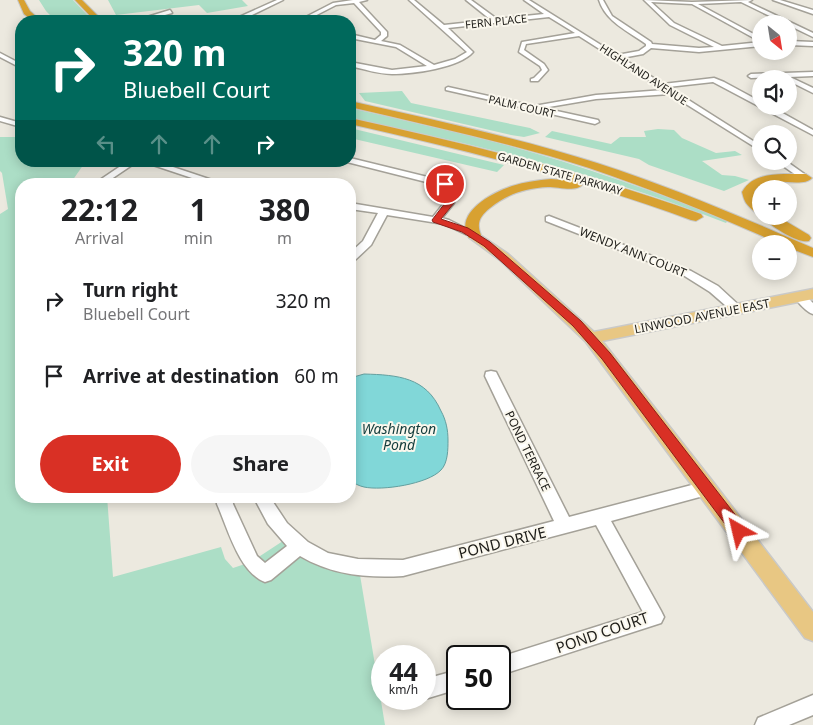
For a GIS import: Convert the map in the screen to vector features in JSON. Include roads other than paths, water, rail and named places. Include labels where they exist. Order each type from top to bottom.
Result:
[{"type":"highway","points":[[21,0],[30,15]]},
{"type":"highway","points":[[78,0],[93,15]]},
{"type":"highway","points":[[89,0],[98,15]]},
{"type":"highway","name":"GARDEN STATE PARKWAY","points":[[356,105],[484,136],[594,166],[663,188],[813,248]]},
{"type":"highway","name":"GARDEN STATE PARKWAY","points":[[356,122],[541,166],[614,188],[752,239]]},
{"type":"highway","name":"GARDEN STATE PARKWAY","points":[[594,166],[715,211],[813,253]]},
{"type":"highway","points":[[765,180],[773,177],[809,180]]},
{"type":"highway","points":[[474,235],[471,223],[474,216],[496,197],[518,187],[552,182],[608,191],[718,225]]},
{"type":"highway","points":[[752,186],[749,196],[752,202]]},
{"type":"highway","points":[[782,225],[813,243]]},
{"type":"highway","points":[[797,258],[813,265]]},
{"type":"main road","points":[[474,235],[504,257],[591,338],[707,488],[813,630]]},
{"type":"main road","name":"LINWOOD AVENUE EAST","points":[[591,338],[806,296]]},
{"type":"street","points":[[246,15],[281,0]]},
{"type":"street","points":[[313,15],[330,6],[365,0]]},
{"type":"street","points":[[356,65],[392,72],[431,66],[459,60],[467,56],[470,52],[467,47],[411,0]]},
{"type":"street","points":[[468,0],[496,21]]},
{"type":"street","name":"HIGHLAND AVENUE","points":[[526,0],[752,143]]},
{"type":"street","points":[[601,0],[605,12],[610,17],[647,40],[649,46]]},
{"type":"street","points":[[646,0],[672,24],[721,48]]},
{"type":"street","points":[[646,0],[692,3],[750,0]]},
{"type":"street","points":[[742,0],[813,35]]},
{"type":"street","points":[[775,0],[813,12]]},
{"type":"street","points":[[355,1],[384,32],[384,36],[377,41]]},
{"type":"street","points":[[692,3],[752,35]]},
{"type":"street","points":[[162,15],[170,12]]},
{"type":"street","name":"FERN PLACE","points":[[442,27],[550,15]]},
{"type":"street","points":[[533,80],[536,80],[545,70],[542,65],[521,51],[524,43],[582,34]]},
{"type":"street","points":[[356,37],[405,49],[431,66]]},
{"type":"street","points":[[798,44],[811,45]]},
{"type":"street","points":[[649,46],[689,50],[752,45]]},
{"type":"street","points":[[616,56],[641,53],[648,49],[649,46]]},
{"type":"street","points":[[0,55],[14,61]]},
{"type":"street","points":[[0,64],[14,61]]},
{"type":"street","points":[[797,75],[813,74]]},
{"type":"street","points":[[662,86],[715,81],[752,100]]},
{"type":"street","points":[[797,83],[813,91]]},
{"type":"street","name":"PALM COURT","points":[[448,89],[595,122]]},
{"type":"street","points":[[532,108],[596,97],[671,92]]},
{"type":"street","points":[[781,115],[813,133]]},
{"type":"street","points":[[0,119],[15,123]]},
{"type":"street","points":[[356,162],[445,184],[451,190],[450,203],[436,220]]},
{"type":"street","points":[[107,178],[125,167]]},
{"type":"street","points":[[165,167],[200,178]]},
{"type":"street","points":[[794,170],[809,180]]},
{"type":"street","points":[[356,207],[436,220],[474,235]]},
{"type":"street","points":[[356,254],[367,243],[384,211]]},
{"type":"street","name":"WENDY ANN COURT","points":[[549,219],[686,273],[714,289],[737,309]]},
{"type":"street","points":[[806,296],[813,310]]},
{"type":"street","name":"POND TERRACE","points":[[491,376],[565,526]]},
{"type":"street","name":"POND DRIVE","points":[[265,503],[274,518],[299,546],[338,565],[380,570],[403,568],[707,488]]},
{"type":"street","points":[[225,503],[251,562],[265,574],[299,546]]},
{"type":"street","name":"POND COURT","points":[[511,663],[655,617],[600,516]]},
{"type":"street","points":[[765,725],[813,705]]},
{"type":"water","name":"Washington Pond","points":[[364,374],[399,377],[410,380],[427,391],[443,414],[447,429],[447,456],[441,470],[435,475],[416,483],[393,487],[372,488],[356,484],[356,376]]}]
